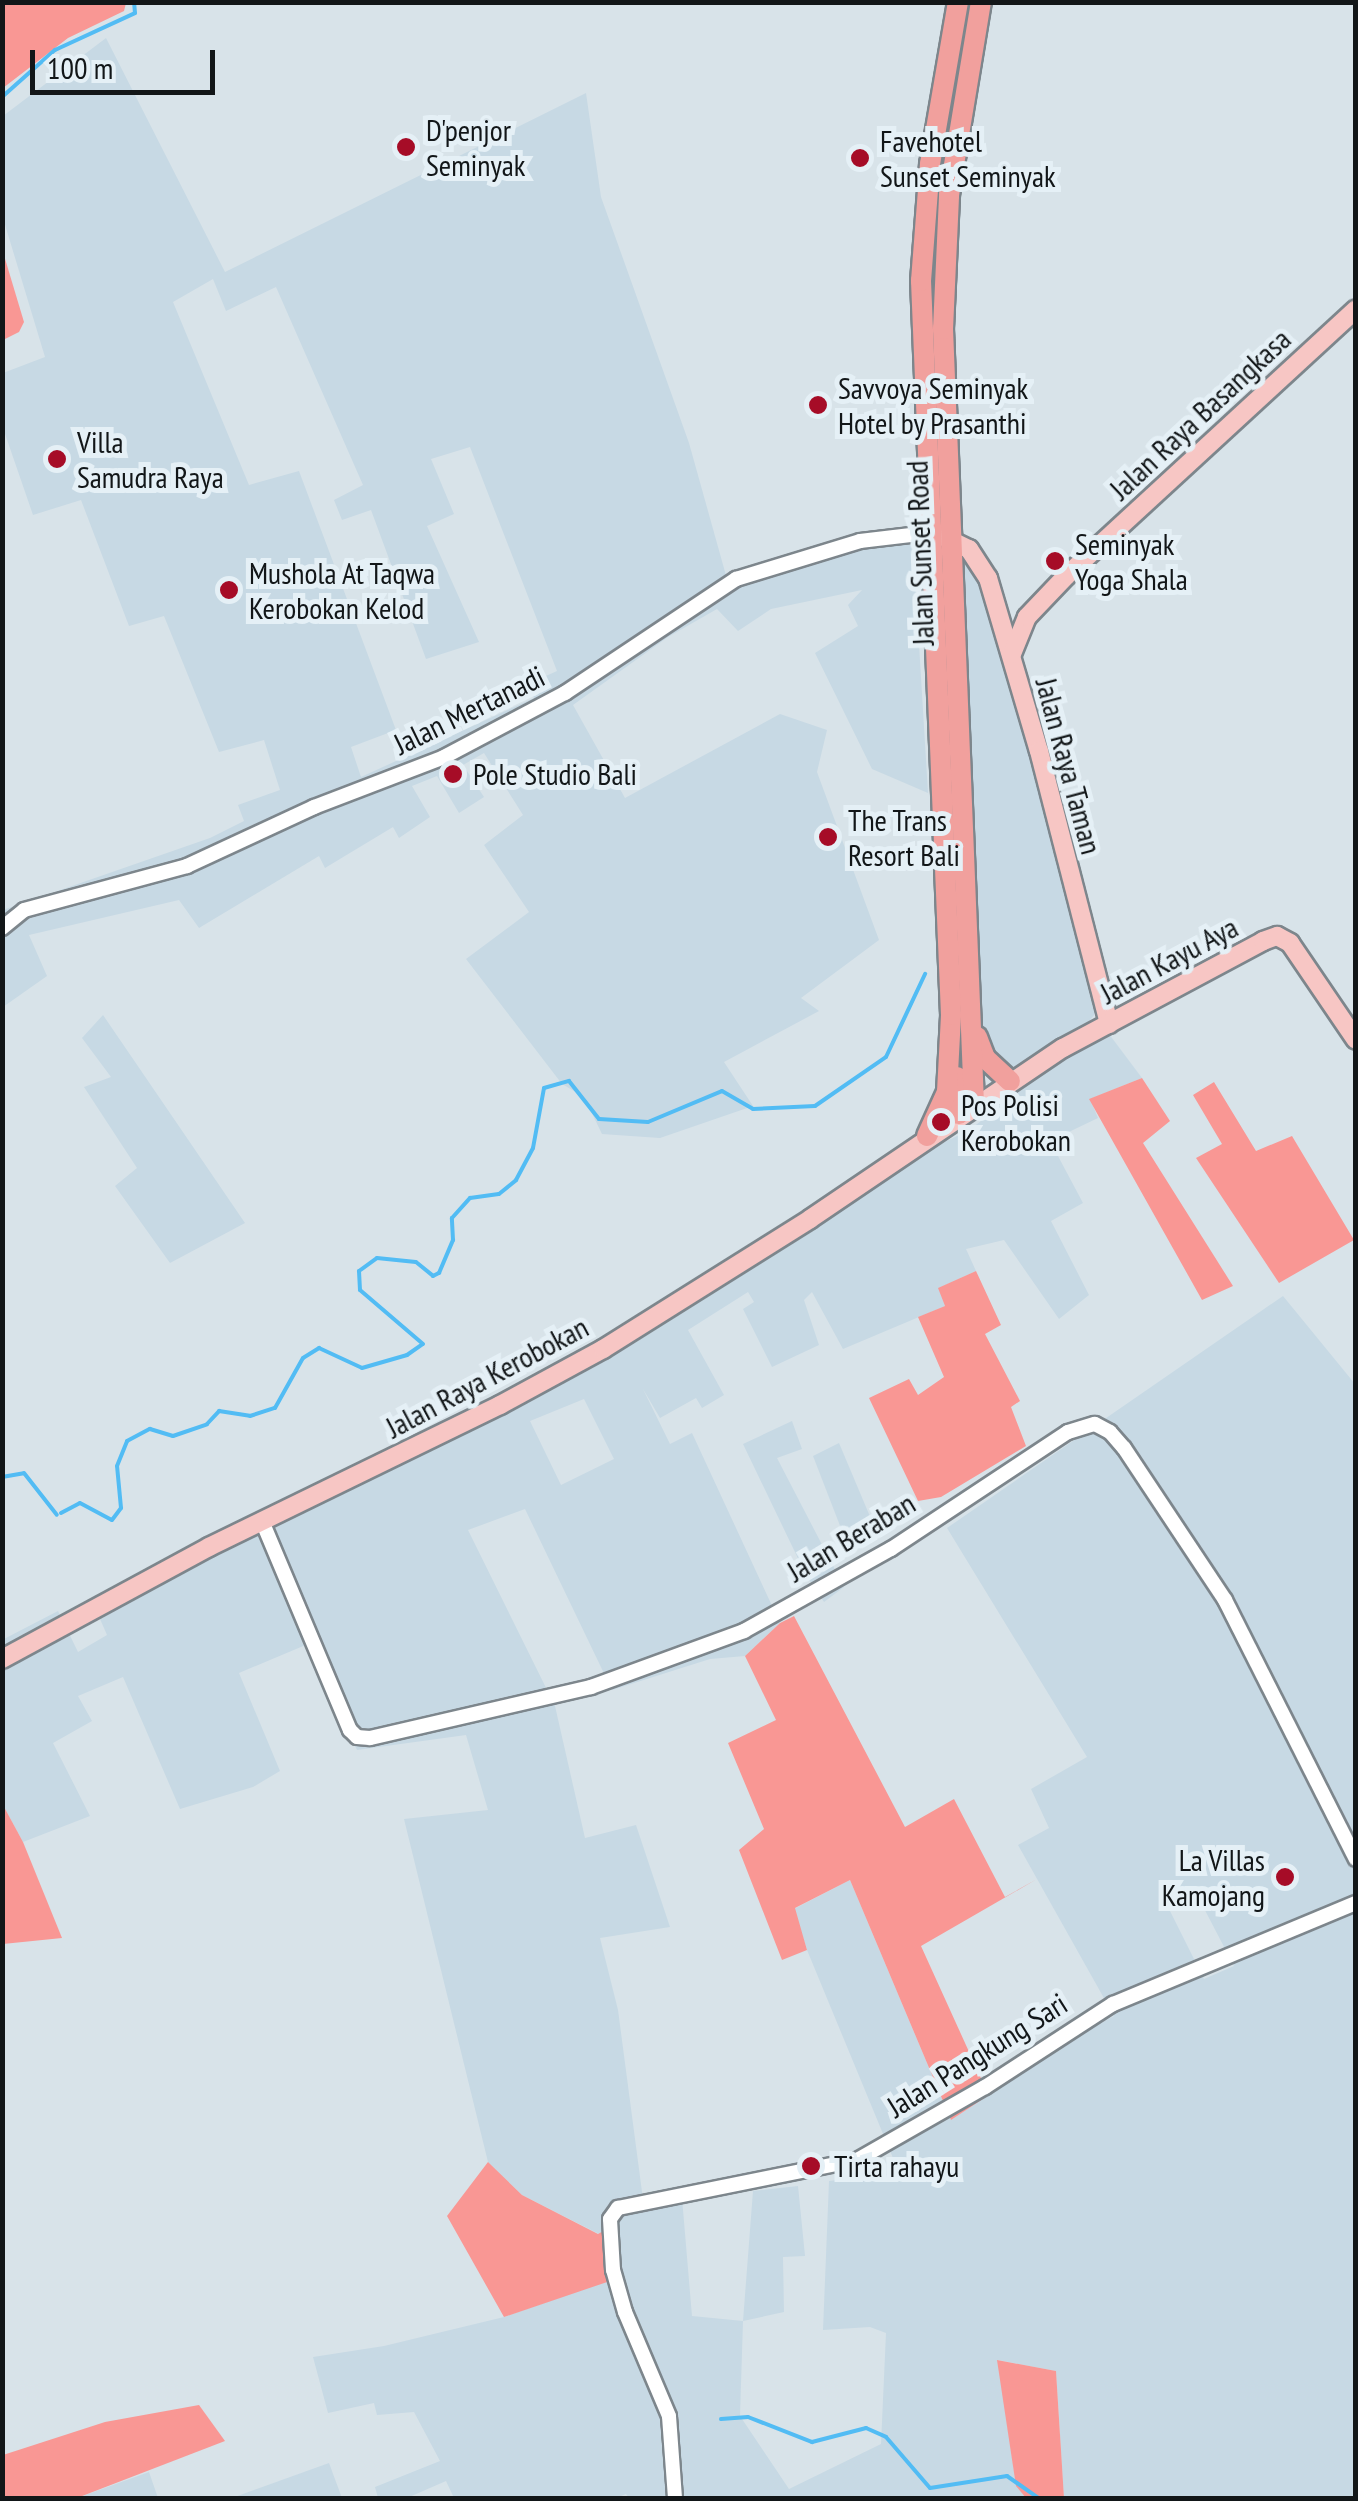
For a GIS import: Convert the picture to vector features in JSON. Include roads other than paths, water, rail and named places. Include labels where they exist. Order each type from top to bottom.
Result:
[{"type":"highway","name":"Jalan Sunset Road","points":[[952,783],[928,533],[921,338],[924,220],[958,2]]},
{"type":"highway","name":"Jalan Sunset Road","points":[[960,1011],[943,262],[960,113],[981,2]]},
{"type":"highway","points":[[960,1011],[985,1058],[1012,1080]]},
{"type":"highway","points":[[960,1011],[967,1109]]},
{"type":"highway","points":[[927,1136],[947,1092],[960,1011]]},
{"type":"main road","name":"Jalan Raya Basangkasa","points":[[1012,655],[1027,617],[1066,576],[1356,308]]},
{"type":"main road","name":"Jalan Mertanadi","points":[[928,533],[949,538]]},
{"type":"main road","name":"Jalan Raya Taman","points":[[949,538],[968,549],[988,578],[1012,655],[1109,1024]]},
{"type":"main road","name":"Jalan Kayu Aya","points":[[967,1109],[1109,1024],[1274,937],[1290,942],[1356,1040]]},
{"type":"main road","name":"Jalan Raya Kerobokan","points":[[2,1659],[262,1521],[500,1405],[603,1349],[810,1220],[967,1109]]},
{"type":"street","name":"Jalan Mertanadi","points":[[2,928],[24,910],[171,872],[494,732],[600,672],[680,612],[736,579],[860,541],[928,533]]},
{"type":"street","name":"Jalan Beraban","points":[[262,1521],[350,1730],[357,1737],[370,1738],[591,1687],[744,1631],[891,1549],[1068,1432],[1095,1424],[1110,1432],[1124,1448],[1226,1600],[1356,1860]]},
{"type":"street","name":"Jalan Pangkung Sari","points":[[675,2498],[669,2416],[630,2325],[613,2270],[610,2219],[618,2208],[857,2160],[985,2087],[1050,2041],[1113,2004],[1356,1903]]},
{"type":"waterway","points":[[2,97],[55,50],[135,13],[134,2]]},
{"type":"waterway","points":[[61,1513],[80,1503],[112,1520],[121,1508],[117,1466],[127,1441],[150,1429],[173,1436],[207,1424],[219,1411],[250,1416],[275,1408],[303,1358],[319,1348],[362,1368],[407,1355],[423,1344],[360,1290],[359,1271],[377,1258],[416,1262],[433,1276],[439,1273],[453,1240],[452,1218],[470,1198],[499,1194],[516,1180],[533,1148],[544,1088],[569,1081],[599,1119],[648,1122],[722,1091],[753,1109],[815,1106],[886,1057],[925,974]]},
{"type":"waterway","points":[[2,1477],[24,1473],[57,1515]]},
{"type":"waterway","points":[[721,2419],[748,2417],[812,2442],[866,2428],[886,2437],[930,2488],[1007,2476],[1039,2498]]},
{"type":"place","name":"D'penjor Seminyak","points":[[406,147]]},
{"type":"place","name":"Favehotel Sunset Seminyak","points":[[860,158]]},
{"type":"place","name":"Savvoya Seminyak Hotel by Prasanthi","points":[[818,405]]},
{"type":"place","name":"Villa Samudra Raya","points":[[57,459]]},
{"type":"place","name":"Seminyak Yoga Shala","points":[[1055,561]]},
{"type":"place","name":"Mushola At Taqwa Kerobokan Kelod","points":[[229,590]]},
{"type":"place","name":"Pole Studio Bali","points":[[453,774]]},
{"type":"place","name":"The Trans Resort Bali","points":[[828,837]]},
{"type":"place","name":"Pos Polisi Kerobokan","points":[[941,1122]]},
{"type":"place","name":"La Villas Kamojang","points":[[1285,1877]]},
{"type":"place","name":"Tirta rahayu","points":[[811,2166]]}]
